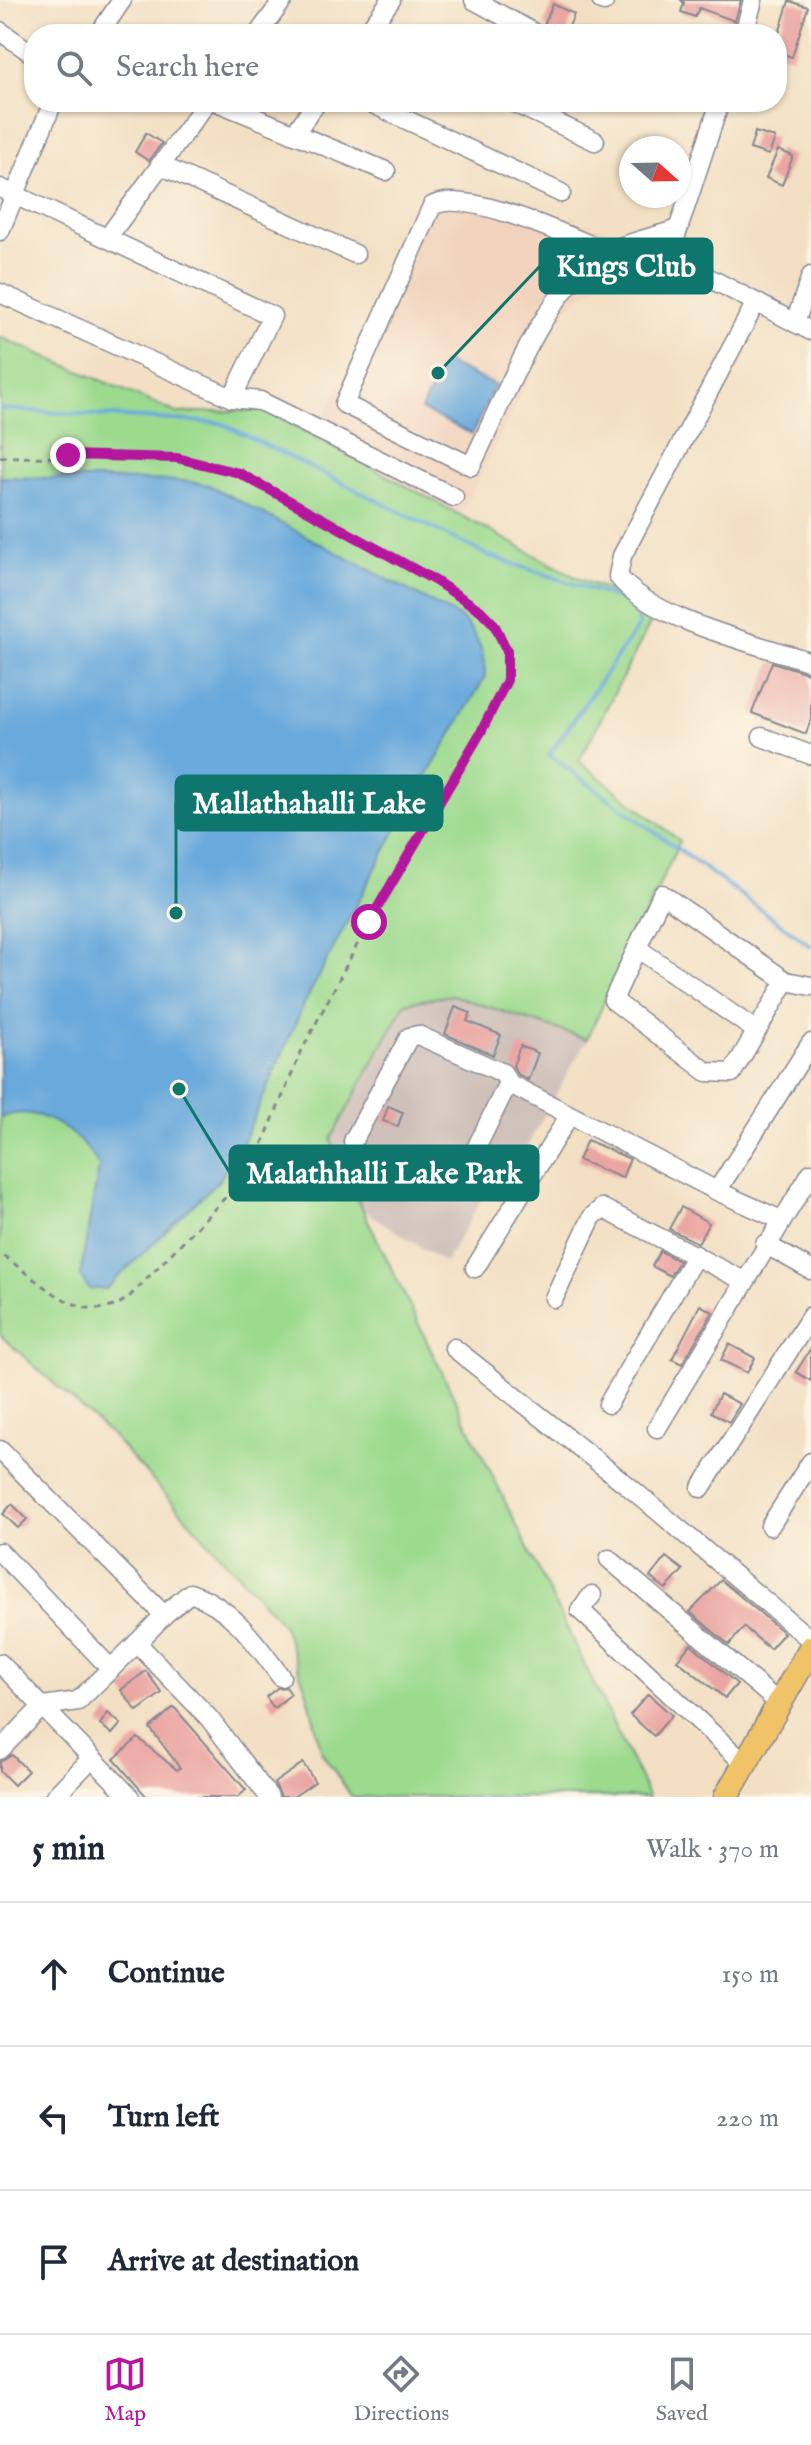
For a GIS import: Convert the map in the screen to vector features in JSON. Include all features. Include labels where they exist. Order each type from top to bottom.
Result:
[{"type":"main road","points":[[726,1797],[811,1648]]},
{"type":"street","points":[[106,24],[122,0]]},
{"type":"street","points":[[265,24],[283,0]]},
{"type":"street","points":[[373,24],[391,0]]},
{"type":"street","points":[[474,0],[518,24]]},
{"type":"street","points":[[747,24],[753,0]]},
{"type":"street","points":[[0,31],[24,48]]},
{"type":"street","points":[[0,231],[8,192],[48,112]]},
{"type":"street","points":[[108,237],[200,112]]},
{"type":"street","points":[[241,112],[386,171]]},
{"type":"street","points":[[294,134],[310,112]]},
{"type":"street","points":[[390,112],[561,193]]},
{"type":"street","points":[[533,112],[595,141]]},
{"type":"street","points":[[717,112],[669,257],[803,327],[811,276]]},
{"type":"street","points":[[160,165],[355,254]]},
{"type":"street","points":[[8,192],[272,316],[232,398]]},
{"type":"street","points":[[607,252],[520,216],[442,200],[432,206],[344,404],[471,466],[552,303],[582,269],[607,252],[678,229]]},
{"type":"street","points":[[0,293],[232,398],[260,401],[454,497]]},
{"type":"street","points":[[755,304],[622,556],[618,576],[631,593],[671,614],[811,662]]},
{"type":"street","points":[[762,737],[811,755]]},
{"type":"street","points":[[786,981],[732,1073],[707,1072],[613,1000],[662,894],[786,981],[811,986]]},
{"type":"street","points":[[637,948],[755,1030]]},
{"type":"street","points":[[353,1141],[409,1037],[418,1035],[503,1073],[508,1083],[569,1116],[781,1220]]},
{"type":"street","points":[[717,1191],[811,1043]]},
{"type":"street","points":[[459,1183],[508,1083]]},
{"type":"street","points":[[475,1268],[569,1116]]},
{"type":"street","points":[[657,1428],[765,1244],[811,1173]]},
{"type":"street","points":[[554,1298],[592,1217],[602,1208],[744,1281]]},
{"type":"street","points":[[765,1244],[811,1270]]},
{"type":"street","points":[[608,1404],[696,1255]]},
{"type":"street","points":[[701,1488],[811,1316]]},
{"type":"street","points":[[454,1348],[627,1485],[811,1640]]},
{"type":"street","points":[[0,1450],[164,1615]]},
{"type":"street","points":[[770,1526],[811,1462]]},
{"type":"street","points":[[0,1552],[111,1669]]},
{"type":"street","points":[[609,1559],[780,1704]]},
{"type":"street","points":[[0,1750],[43,1706],[78,1701],[190,1593],[210,1600],[247,1633],[281,1677]]},
{"type":"street","points":[[592,1595],[580,1610],[746,1765]]},
{"type":"street","points":[[137,1643],[209,1718],[269,1797]]},
{"type":"street","points":[[0,1663],[130,1797]]},
{"type":"street","points":[[54,1797],[92,1758]]},
{"type":"path","points":[[0,457],[177,458],[239,473],[434,580],[480,610],[500,633],[509,670],[481,732],[369,922],[302,1050],[251,1171],[130,1296],[115,1307],[97,1311],[77,1307],[0,1253]]},
{"type":"shaded area","points":[[440,187],[614,231],[647,248],[562,310],[460,516],[314,436]]},
{"type":"shaded area","points":[[452,995],[587,1039],[527,1146],[489,1186],[445,1263],[362,1209],[331,1139],[405,1003]]},
{"type":"green space","points":[[0,337],[177,413],[265,410],[581,580],[646,603],[653,618],[579,761],[680,841],[587,1039],[452,995],[405,1003],[331,1139],[649,1797],[352,1797],[322,1753],[308,1695],[282,1623],[112,1436],[0,1335]]},
{"type":"water","points":[[444,362],[495,385],[472,434],[421,410]]},
{"type":"water","points":[[0,477],[184,481],[209,485],[461,618],[476,638],[484,660],[485,677],[399,824],[305,1002],[241,1147],[219,1180],[106,1289],[89,1289],[80,1276],[99,1166],[81,1143],[57,1124],[29,1114],[0,1118]]},
{"type":"building","points":[[681,0],[741,0],[735,21],[699,8],[695,17],[681,12],[684,3]]},
{"type":"building","points":[[789,1],[808,7],[792,57],[787,55],[787,24],[782,24]]},
{"type":"building","points":[[553,4],[574,14],[570,24],[544,24]]},
{"type":"building","points":[[755,132],[775,138],[769,155],[750,149]]},
{"type":"building","points":[[146,133],[162,143],[149,161],[135,152]]},
{"type":"building","points":[[778,150],[793,156],[782,185],[766,178]]},
{"type":"building","points":[[772,662],[811,674],[811,719],[806,734],[752,713]]},
{"type":"building","points":[[455,1007],[471,1013],[467,1021],[501,1035],[493,1055],[445,1034]]},
{"type":"building","points":[[520,1046],[538,1053],[528,1080],[517,1074],[513,1066]]},
{"type":"building","points":[[388,1106],[403,1112],[398,1126],[383,1121]]},
{"type":"building","points":[[587,1140],[630,1159],[622,1178],[578,1160]]},
{"type":"building","points":[[681,1207],[709,1223],[698,1243],[669,1229]]},
{"type":"building","points":[[660,1251],[679,1261],[670,1276],[652,1266]]},
{"type":"building","points":[[700,1305],[713,1312],[682,1364],[672,1359]]},
{"type":"building","points":[[729,1344],[755,1358],[747,1373],[721,1360]]},
{"type":"building","points":[[811,1348],[811,1381],[796,1372]]},
{"type":"building","points":[[720,1394],[740,1404],[729,1422],[711,1412]]},
{"type":"building","points":[[12,1504],[27,1519],[18,1528],[3,1514]]},
{"type":"building","points":[[666,1557],[683,1570],[666,1589],[650,1577]]},
{"type":"building","points":[[721,1580],[784,1633],[770,1649],[744,1627],[729,1645],[690,1612]]},
{"type":"building","points":[[691,1644],[737,1684],[725,1698],[677,1660]]},
{"type":"building","points":[[146,1671],[162,1693],[137,1711],[121,1690]]},
{"type":"building","points":[[286,1687],[291,1694],[274,1708],[266,1697],[277,1688]]},
{"type":"building","points":[[648,1694],[672,1715],[654,1736],[630,1715]]},
{"type":"building","points":[[174,1707],[246,1790],[238,1797],[147,1797],[114,1759],[138,1738],[177,1770],[180,1768],[150,1728]]},
{"type":"building","points":[[108,1713],[121,1724],[112,1734],[100,1724]]},
{"type":"building","points":[[12,1755],[28,1771],[14,1785],[0,1771],[0,1762]]},
{"type":"building","points":[[303,1763],[315,1782],[293,1797],[281,1797],[274,1783]]},
{"type":"waterway","points":[[0,409],[221,423],[489,556],[635,604],[639,625],[549,755],[811,946]]},
{"type":"place","name":"Kings Club","points":[[438,373]]},
{"type":"place","name":"Mallathahalli Lake","points":[[176,913]]},
{"type":"place","name":"Malathhalli Lake Park","points":[[179,1089]]},
{"type":"route","points":[[68,455],[177,458],[239,473],[434,580],[480,610],[500,633],[507,651],[507,680],[481,732],[369,922]]}]
